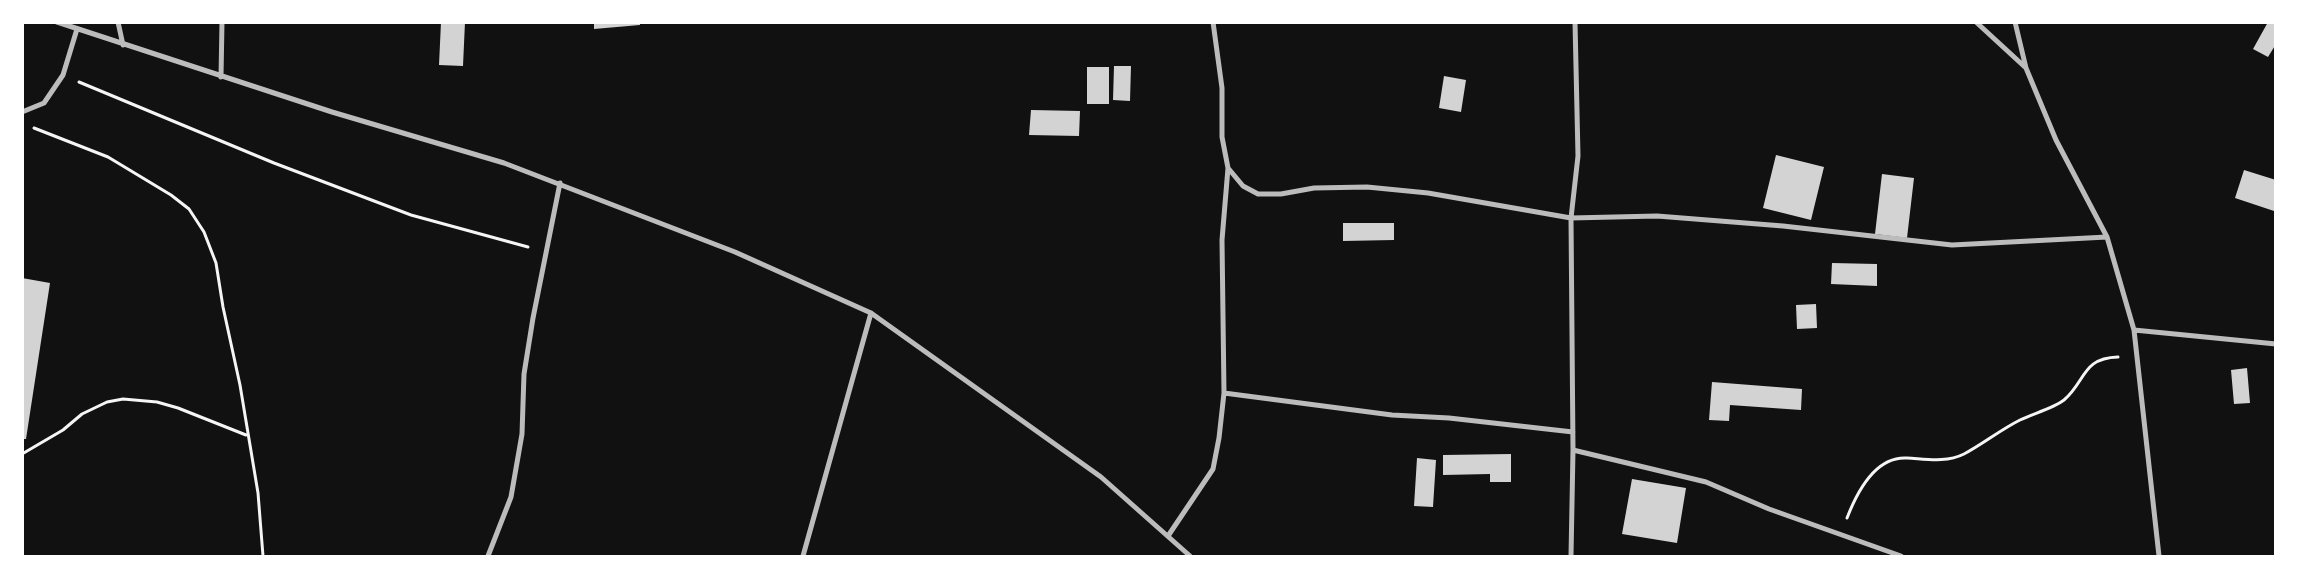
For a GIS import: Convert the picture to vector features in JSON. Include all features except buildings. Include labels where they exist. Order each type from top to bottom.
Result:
[{"type":"street","points":[[58,22],[221,77],[504,163],[560,183],[735,252],[871,313],[1101,477],[1190,556]]},
{"type":"street","points":[[118,22],[124,45]]},
{"type":"street","points":[[221,77],[222,22]]},
{"type":"street","points":[[1168,536],[1213,468],[1224,393],[1222,240],[1228,168],[1222,137],[1222,88],[1213,22]]},
{"type":"street","points":[[1570,556],[1573,450],[1572,218],[1578,156],[1575,22]]},
{"type":"street","points":[[1976,22],[2026,68]]},
{"type":"street","points":[[2015,22],[2026,68],[2056,140],[2107,237],[2134,330],[2159,556]]},
{"type":"street","points":[[22,112],[44,103],[63,75],[77,29]]},
{"type":"street","points":[[1228,168],[1243,186],[1258,194],[1281,194],[1314,188],[1367,188],[1428,194],[1572,218],[1666,217],[1783,226],[1952,245],[2107,237]]},
{"type":"street","points":[[488,556],[511,496],[522,434],[524,374],[545,252],[560,183]]},
{"type":"street","points":[[803,556],[871,313]]},
{"type":"street","points":[[2134,330],[2276,344]]},
{"type":"street","points":[[1224,393],[1392,415],[1449,418],[1573,432]]},
{"type":"street","points":[[1573,450],[1706,482],[1769,509],[1901,556]]},
{"type":"path","points":[[63,75],[274,163],[411,214],[545,252]]},
{"type":"path","points":[[31,127],[108,156],[171,195],[189,209],[204,232],[216,263],[223,308],[240,385],[258,493],[263,556]]},
{"type":"path","points":[[1840,534],[1852,505],[1875,471],[1886,461],[1906,457],[1938,459],[1964,454],[2019,421],[2060,403],[2074,388],[2083,372],[2094,363],[2104,358],[2136,357]]},
{"type":"path","points":[[22,454],[63,430],[82,414],[107,402],[123,399],[157,402],[178,408],[247,436]]}]
